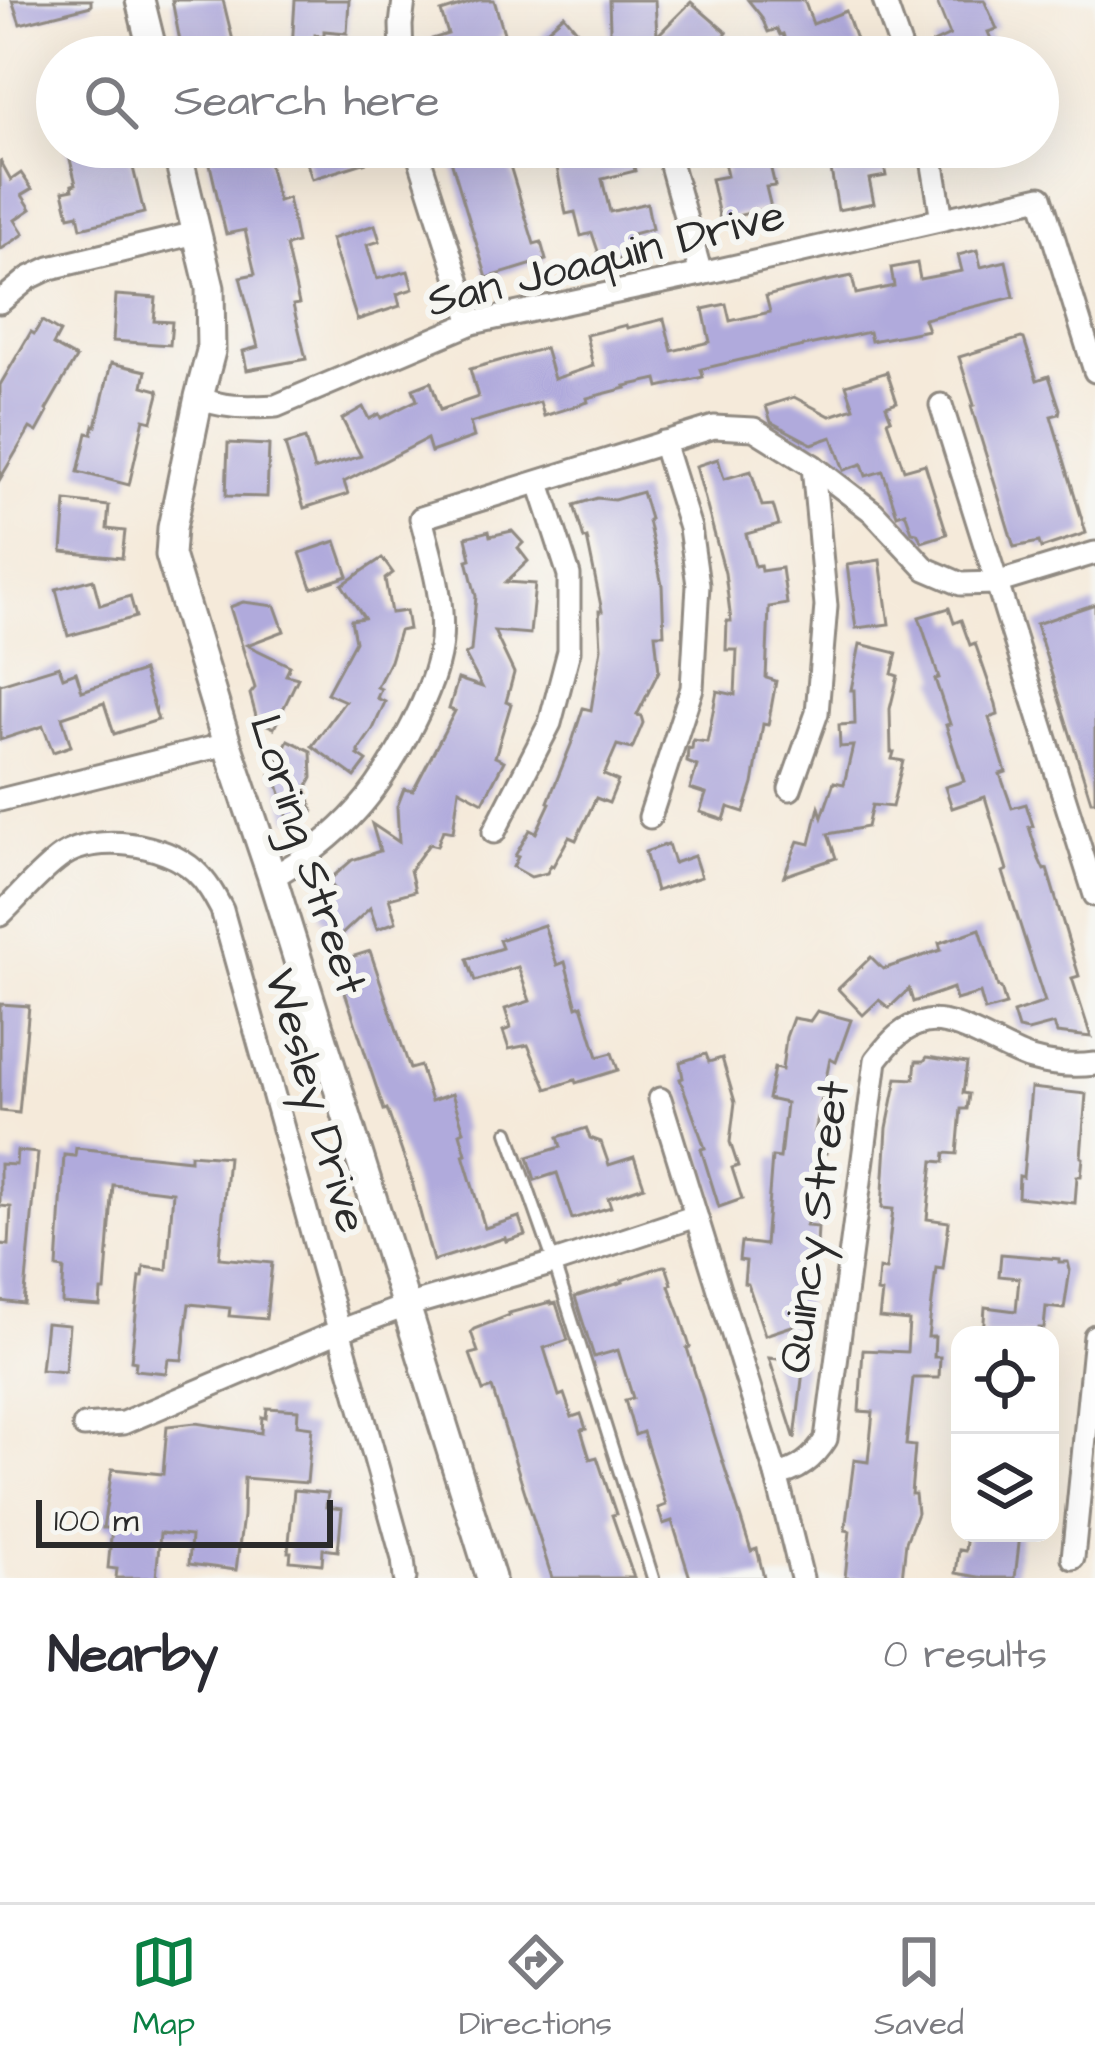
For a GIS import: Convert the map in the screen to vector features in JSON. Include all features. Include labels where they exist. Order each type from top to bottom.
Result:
[{"type":"street","points":[[140,0],[149,36]]},
{"type":"street","points":[[400,36],[404,0]]},
{"type":"street","points":[[884,0],[897,36]]},
{"type":"street","name":"Loring Street","points":[[181,168],[210,288],[211,351],[170,555],[491,1578]]},
{"type":"street","points":[[423,168],[472,323]]},
{"type":"street","points":[[672,168],[701,274]]},
{"type":"street","points":[[933,168],[942,220]]},
{"type":"street","name":"San Joaquin Drive","points":[[199,397],[209,403],[276,406],[472,323],[1041,197],[1095,371]]},
{"type":"street","points":[[0,302],[50,268],[196,233]]},
{"type":"street","points":[[941,405],[1095,896]]},
{"type":"street","points":[[272,877],[295,866],[358,809],[404,741],[427,693],[440,652],[439,588],[421,518],[714,427],[754,429],[873,512],[926,569],[961,584],[996,583],[1095,554]]},
{"type":"street","points":[[650,817],[692,688],[698,585],[690,528],[663,442]]},
{"type":"street","points":[[790,788],[817,713],[826,606],[813,466]]},
{"type":"street","points":[[494,832],[550,723],[569,651],[569,575],[539,483]]},
{"type":"street","points":[[0,800],[227,744]]},
{"type":"street","name":"Wesley Drive","points":[[0,915],[62,856],[86,845],[142,844],[190,867],[209,887],[222,910],[405,1578]]},
{"type":"street","name":"Quincy Street","points":[[776,1474],[789,1473],[818,1453],[826,1439],[877,1060],[894,1036],[922,1022],[941,1021],[1029,1059],[1073,1067],[1095,1064]]},
{"type":"street","points":[[660,1099],[776,1474],[802,1578]]},
{"type":"street","points":[[84,1426],[123,1423],[406,1306],[696,1216]]},
{"type":"street","points":[[1073,1558],[1095,1336]]},
{"type":"lane","points":[[508,1132],[653,1578]]},
{"type":"building","points":[[12,0],[91,0],[91,6],[20,24]]},
{"type":"building","points":[[172,0],[223,0],[232,36],[179,36]]},
{"type":"building","points":[[295,0],[349,0],[347,33],[293,36]]},
{"type":"building","points":[[494,0],[504,33],[442,36],[448,34],[441,12]]},
{"type":"building","points":[[609,0],[655,0],[657,36],[610,36]]},
{"type":"building","points":[[748,0],[804,0],[813,24],[846,11],[855,36],[784,36],[777,29],[768,32]]},
{"type":"building","points":[[936,0],[984,0],[997,29],[988,32],[990,36],[950,35]]},
{"type":"building","points":[[691,2],[727,33],[724,36],[657,36]]},
{"type":"building","points":[[564,15],[582,36],[542,36]]},
{"type":"building","points":[[0,160],[11,180],[21,173],[32,189],[22,195],[31,209],[15,220],[24,234],[0,250]]},
{"type":"building","points":[[72,168],[133,168],[144,213],[81,228],[78,214],[69,216],[63,191],[76,184]]},
{"type":"building","points":[[211,168],[270,168],[278,201],[288,198],[297,243],[286,246],[306,359],[247,370],[243,351],[258,347],[240,277],[255,274],[245,230],[226,234]]},
{"type":"building","points":[[309,168],[347,168],[312,179]]},
{"type":"building","points":[[453,168],[511,168],[534,244],[541,242],[546,260],[487,278]]},
{"type":"building","points":[[557,168],[634,168],[602,179],[610,212],[647,203],[652,229],[632,234],[637,255],[602,263],[592,233],[581,236],[575,212],[566,214]]},
{"type":"building","points":[[725,168],[771,168],[775,186],[766,187],[771,208],[720,220],[711,179],[727,176]]},
{"type":"building","points":[[831,168],[884,168],[886,176],[869,179],[874,203],[838,210]]},
{"type":"building","points":[[375,225],[380,241],[367,245],[377,279],[408,271],[413,289],[397,294],[400,306],[357,320],[331,239]]},
{"type":"building","points":[[977,250],[981,267],[1006,261],[1014,297],[924,319],[928,330],[871,341],[869,332],[762,355],[701,369],[703,377],[659,387],[657,379],[625,386],[544,416],[540,402],[470,423],[474,437],[431,452],[427,439],[344,482],[348,494],[304,508],[285,445],[305,439],[314,470],[361,456],[342,419],[363,407],[369,419],[379,414],[381,418],[417,400],[413,389],[431,382],[440,410],[478,397],[470,369],[545,348],[554,379],[593,366],[586,335],[626,325],[664,319],[672,351],[710,342],[703,309],[726,304],[730,321],[770,312],[766,296],[827,281],[852,276],[856,294],[894,286],[891,268],[917,263],[920,279],[962,271],[958,255]]},
{"type":"building","points":[[116,295],[156,298],[154,321],[172,322],[170,345],[113,341]]},
{"type":"building","points":[[42,321],[60,332],[53,345],[76,358],[37,432],[30,428],[0,479],[0,385]]},
{"type":"building","points":[[1021,338],[1037,380],[1049,376],[1060,409],[1051,416],[1086,533],[1041,548],[1039,542],[1014,547],[959,357]]},
{"type":"building","points":[[111,363],[146,371],[143,386],[159,394],[152,421],[144,419],[129,485],[78,472],[87,433],[92,434],[96,426]]},
{"type":"building","points":[[887,372],[897,402],[886,406],[891,419],[887,421],[904,470],[925,464],[947,534],[922,542],[912,532],[905,512],[897,515],[883,471],[866,476],[862,464],[844,470],[832,437],[812,444],[771,422],[766,406],[794,397],[830,416],[854,408],[846,385]]},
{"type":"building","points":[[228,443],[269,445],[267,497],[226,496]]},
{"type":"building","points":[[718,459],[724,479],[751,471],[762,506],[773,505],[779,525],[746,534],[755,566],[760,565],[761,571],[782,568],[787,604],[769,607],[766,678],[776,681],[753,784],[744,812],[728,807],[724,820],[700,812],[706,794],[690,789],[697,766],[687,762],[693,740],[707,742],[717,691],[735,695],[737,650],[726,650],[727,621],[731,621],[725,573],[696,466]]},
{"type":"building","points":[[642,492],[662,585],[664,634],[655,634],[659,671],[637,715],[643,723],[632,749],[617,745],[604,775],[618,781],[609,803],[596,798],[576,840],[569,837],[547,873],[531,877],[513,867],[515,856],[530,830],[536,833],[550,803],[583,708],[591,710],[601,648],[602,611],[587,538],[574,505]]},
{"type":"building","points":[[66,501],[109,506],[107,529],[125,531],[122,558],[62,552]]},
{"type":"building","points":[[489,531],[490,536],[512,531],[523,543],[518,548],[528,561],[506,582],[535,584],[530,634],[494,631],[514,673],[506,702],[511,704],[495,757],[504,761],[483,802],[459,789],[453,832],[443,830],[437,846],[429,844],[410,870],[415,891],[389,898],[396,922],[377,929],[370,908],[340,936],[316,903],[334,888],[328,881],[352,860],[380,851],[372,824],[399,842],[397,807],[404,789],[413,791],[455,711],[449,709],[458,679],[482,687],[465,655],[471,651],[476,596],[466,537]]},
{"type":"building","points":[[336,541],[348,576],[312,588],[300,553]]},
{"type":"building","points":[[382,558],[393,573],[385,579],[391,613],[406,611],[409,629],[399,631],[377,687],[381,689],[377,698],[385,702],[358,751],[367,761],[355,777],[312,746],[345,701],[327,693],[355,641],[351,620],[364,618],[342,585]]},
{"type":"building","points":[[880,560],[889,624],[856,628],[847,565]]},
{"type":"building","points":[[93,579],[100,605],[130,596],[136,617],[68,636],[56,589]]},
{"type":"building","points":[[243,602],[275,606],[284,631],[247,645],[290,666],[286,675],[298,678],[274,728],[257,720],[250,694],[255,688],[230,607]]},
{"type":"building","points":[[1095,604],[1095,801],[1091,801],[1036,624]]},
{"type":"building","points":[[949,608],[954,623],[961,620],[970,645],[975,643],[996,704],[998,715],[989,718],[1006,772],[1000,774],[1012,808],[1026,804],[1033,826],[1029,827],[1047,869],[1079,976],[1072,978],[1091,1037],[1057,1033],[1054,1024],[1018,1029],[1013,1013],[1045,1002],[1003,872],[1007,870],[985,797],[952,808],[945,787],[964,781],[919,617]]},
{"type":"building","points":[[860,644],[897,653],[892,674],[898,676],[890,709],[891,752],[892,759],[903,761],[892,807],[872,805],[867,827],[828,834],[836,858],[784,876],[798,841],[810,844],[819,807],[822,817],[834,782],[844,784],[853,746],[840,747],[839,725],[855,724],[851,690]]},
{"type":"building","points":[[59,666],[63,677],[76,672],[82,691],[143,671],[158,720],[114,734],[104,703],[62,717],[71,746],[53,752],[43,726],[0,740],[0,684]]},
{"type":"building","points":[[288,740],[311,751],[312,778],[306,789],[313,812],[288,819],[276,777],[271,774]]},
{"type":"building","points":[[668,844],[674,863],[694,856],[701,877],[656,891],[645,852]]},
{"type":"building","points":[[544,925],[557,965],[565,962],[598,1057],[612,1053],[618,1070],[547,1089],[528,1045],[509,1049],[503,1031],[511,1028],[505,1009],[530,1001],[518,967],[475,981],[467,959],[502,948],[499,940]]},
{"type":"building","points":[[980,929],[1006,1005],[985,1011],[980,993],[956,1000],[953,988],[913,1002],[909,989],[889,1008],[879,1000],[863,1015],[838,989],[871,957],[883,969],[941,950],[939,943]]},
{"type":"building","points":[[370,951],[410,1069],[420,1066],[431,1101],[452,1094],[464,1131],[460,1133],[463,1155],[485,1228],[519,1217],[525,1235],[433,1261],[411,1178],[335,962]]},
{"type":"building","points":[[0,1004],[29,1006],[19,1113],[0,1111]]},
{"type":"building","points":[[817,1011],[851,1020],[836,1062],[830,1059],[815,1132],[827,1133],[826,1153],[818,1152],[822,1183],[806,1226],[818,1227],[817,1245],[809,1244],[803,1298],[808,1313],[794,1316],[798,1324],[765,1335],[744,1283],[746,1261],[739,1260],[741,1242],[765,1245],[772,1157],[780,1158],[786,1103],[768,1099],[774,1068],[782,1070],[793,1018],[810,1021]]},
{"type":"building","points":[[706,1054],[709,1062],[722,1058],[735,1102],[730,1142],[742,1199],[719,1207],[701,1149],[705,1148],[680,1079],[680,1062]]},
{"type":"building","points":[[927,1057],[967,1063],[963,1093],[969,1094],[967,1109],[961,1109],[957,1154],[945,1153],[944,1162],[933,1161],[927,1219],[949,1222],[943,1269],[936,1268],[928,1337],[935,1337],[939,1378],[913,1378],[906,1445],[915,1446],[911,1494],[915,1494],[917,1513],[906,1542],[902,1578],[845,1578],[850,1531],[845,1530],[854,1460],[868,1462],[873,1412],[859,1411],[863,1350],[907,1352],[909,1321],[879,1318],[879,1269],[886,1270],[893,1209],[882,1208],[887,1128],[897,1078],[914,1079],[916,1061]]},
{"type":"building","points":[[1031,1088],[1086,1094],[1075,1203],[1018,1197]]},
{"type":"building","points":[[586,1128],[590,1138],[601,1142],[609,1165],[634,1157],[644,1186],[608,1198],[611,1207],[572,1219],[557,1173],[535,1180],[528,1157],[561,1147],[558,1137]]},
{"type":"building","points":[[76,1148],[190,1160],[190,1154],[228,1157],[219,1258],[272,1263],[266,1319],[229,1316],[230,1308],[189,1304],[182,1360],[168,1359],[166,1373],[135,1370],[136,1362],[131,1361],[140,1277],[144,1267],[167,1270],[173,1192],[113,1185],[100,1306],[62,1303],[64,1269],[57,1268],[64,1155],[75,1156]]},
{"type":"building","points":[[17,1151],[38,1153],[24,1304],[0,1301],[0,1244],[9,1245],[11,1207],[0,1206],[0,1164],[16,1165]]},
{"type":"building","points":[[1001,1254],[1068,1262],[1064,1309],[1046,1307],[1044,1326],[984,1326],[985,1307],[1016,1311],[1019,1278],[999,1276]]},
{"type":"building","points":[[663,1266],[751,1551],[757,1549],[764,1578],[690,1578],[672,1521],[663,1524],[658,1508],[666,1505],[643,1432],[635,1435],[625,1400],[633,1398],[618,1350],[594,1357],[575,1297]]},
{"type":"building","points":[[556,1303],[568,1340],[544,1348],[559,1396],[564,1394],[572,1417],[581,1414],[590,1459],[597,1457],[634,1578],[552,1578],[492,1388],[483,1391],[470,1354],[478,1352],[474,1329]]},
{"type":"building","points":[[46,1323],[69,1325],[65,1372],[41,1370]]},
{"type":"building","points":[[769,1358],[804,1362],[795,1439]]},
{"type":"building","points":[[267,1408],[298,1410],[297,1425],[312,1427],[307,1483],[244,1478],[236,1570],[189,1564],[191,1536],[160,1533],[156,1578],[116,1578],[117,1569],[108,1568],[112,1528],[103,1528],[112,1469],[163,1474],[167,1426],[196,1423],[261,1433]]},
{"type":"building","points":[[294,1490],[328,1493],[326,1507],[342,1509],[338,1551],[323,1549],[322,1564],[290,1561]]},
{"type":"building","points":[[966,1542],[1019,1542],[1015,1578],[956,1573],[959,1550],[965,1551]]}]
